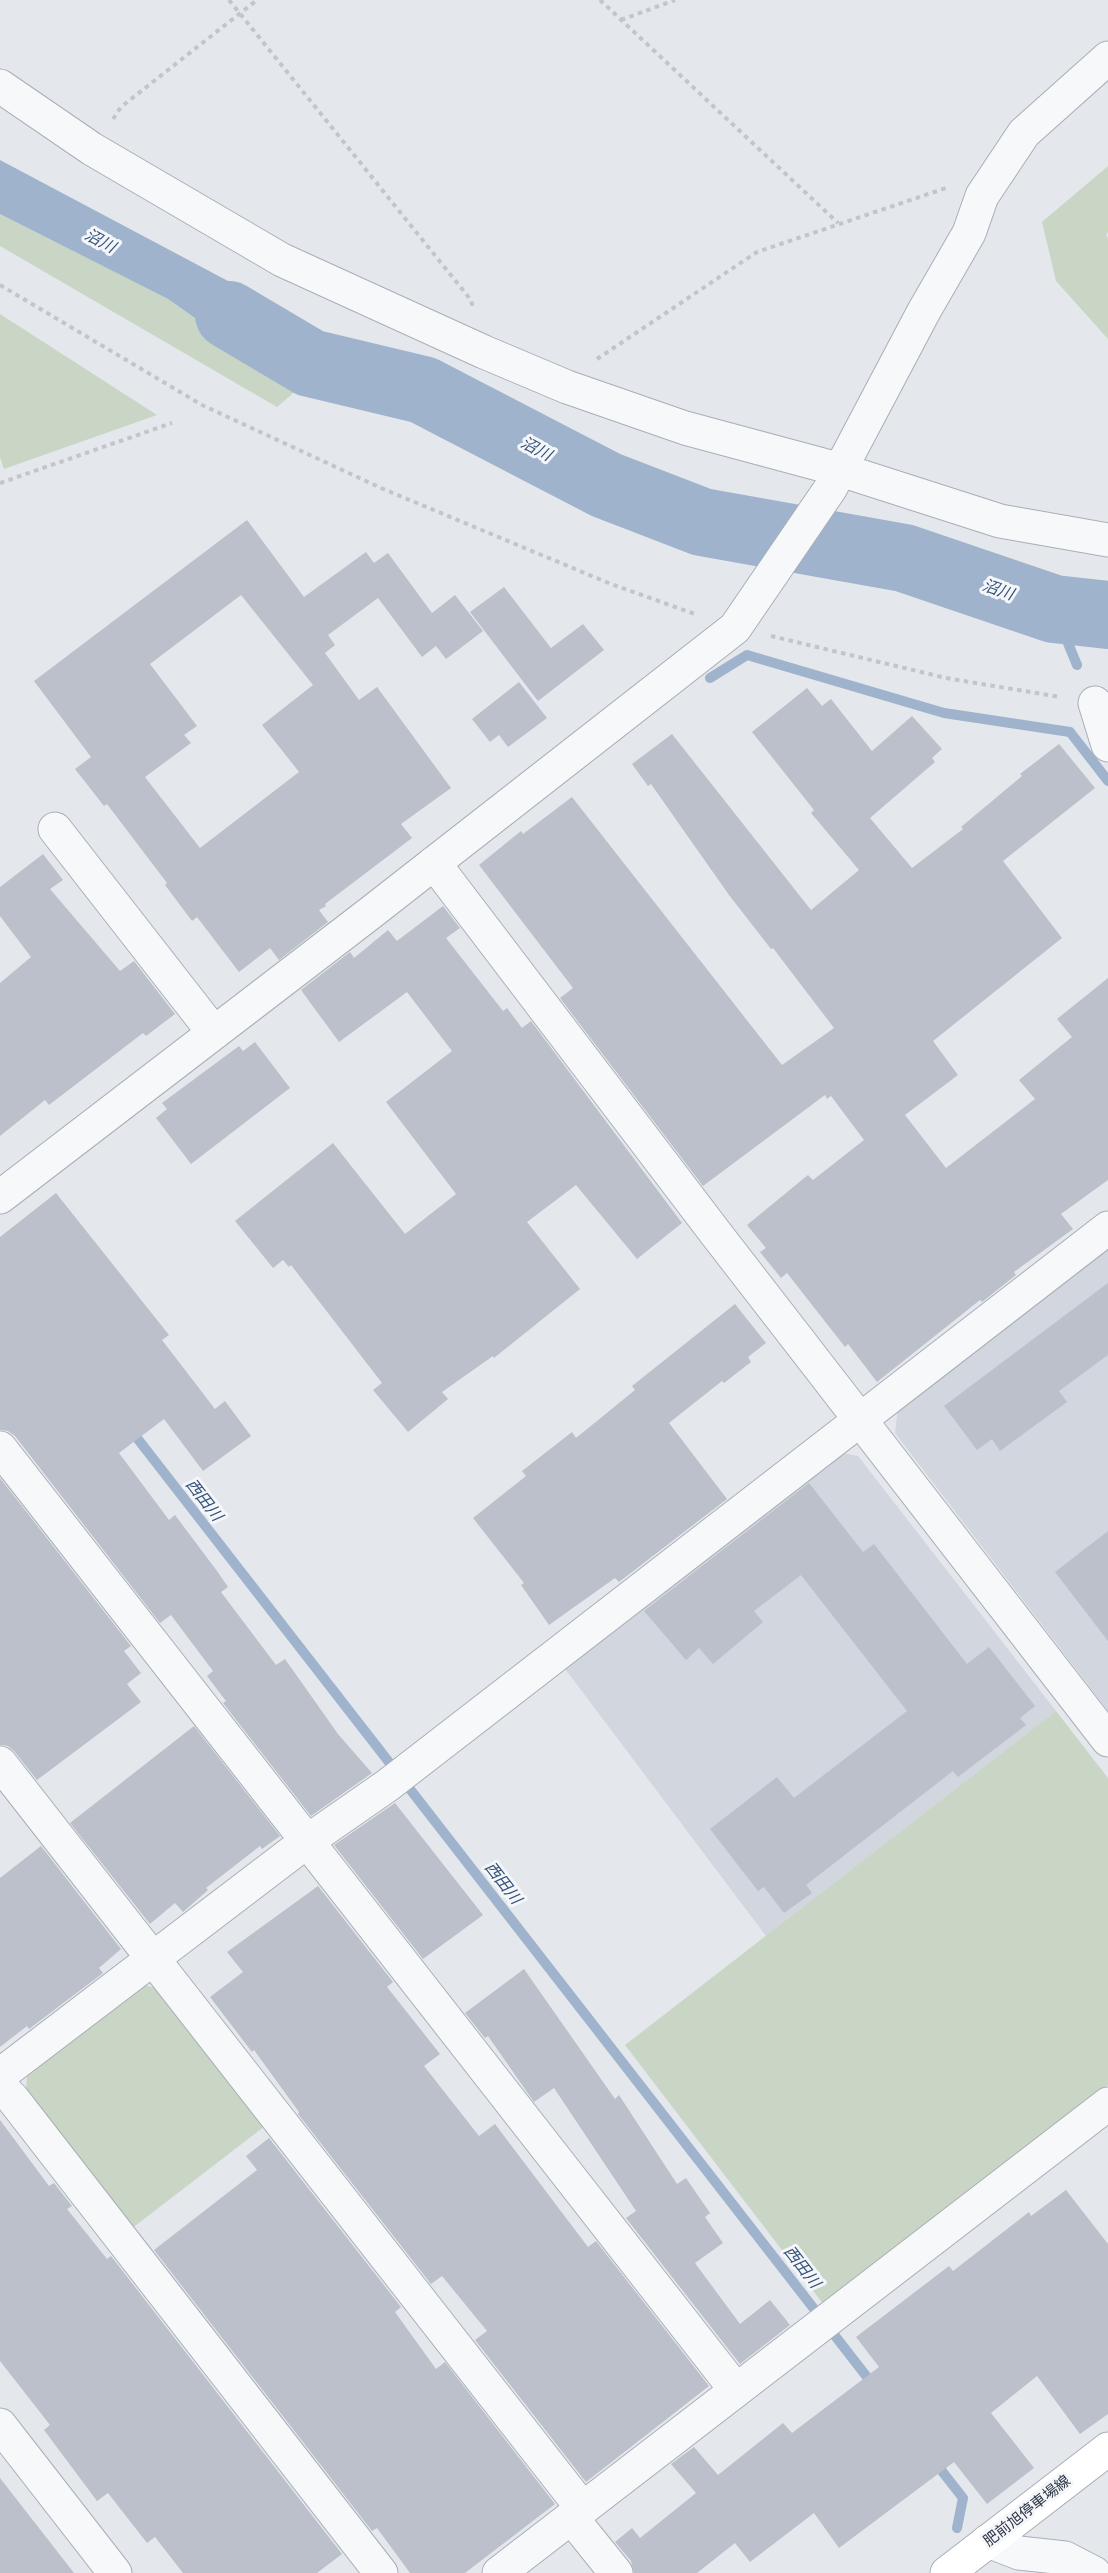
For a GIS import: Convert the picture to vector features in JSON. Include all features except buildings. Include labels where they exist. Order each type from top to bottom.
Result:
[{"type":"main road","name":"肥前旭停車場線","points":[[947,2573],[1108,2449]]},
{"type":"street","points":[[0,1197],[735,628],[836,479],[924,311],[969,233],[982,196],[1024,133],[1108,58]]},
{"type":"street","points":[[0,86],[92,149],[282,260],[484,352],[567,387],[836,479],[1000,521],[1108,540]]},
{"type":"street","points":[[1095,703],[1108,745]]},
{"type":"street","points":[[55,829],[214,1033]]},
{"type":"street","points":[[434,863],[1108,1740]]},
{"type":"street","points":[[0,2075],[306,1842],[399,1776],[1108,1228]]},
{"type":"street","points":[[0,1448],[736,2390]]},
{"type":"street","points":[[0,1763],[577,2513],[616,2573]]},
{"type":"street","points":[[0,2086],[13,2099],[381,2573]]},
{"type":"street","points":[[499,2573],[1108,2104]]},
{"type":"street","points":[[0,2425],[115,2573]]},
{"type":"street","points":[[988,2541],[1019,2553],[1065,2558],[1095,2573]]},
{"type":"path","points":[[229,0],[471,300],[484,352]]},
{"type":"path","points":[[92,149],[121,107],[256,0]]},
{"type":"path","points":[[600,0],[839,223]]},
{"type":"path","points":[[621,20],[675,0]]},
{"type":"path","points":[[567,387],[589,365],[757,252],[948,188],[982,196]]},
{"type":"path","points":[[0,285],[213,410],[381,488],[612,584],[735,628],[946,678],[1095,703]]},
{"type":"path","points":[[0,483],[172,423]]},
{"type":"shaded area","points":[[1108,1246],[1108,1711],[895,1433],[898,1407]]},
{"type":"shaded area","points":[[838,1452],[858,1456],[1056,1711],[766,1936],[563,1666]]},
{"type":"green space","points":[[1108,166],[1108,232],[1106,235],[1108,238],[1108,339],[1056,281],[1042,222]]},
{"type":"green space","points":[[0,214],[168,299],[297,390],[277,407],[0,246]]},
{"type":"green space","points":[[0,314],[157,415],[4,469],[0,457]]},
{"type":"green space","points":[[1056,1711],[1108,1778],[1108,2085],[824,2305],[625,2045]]},
{"type":"green space","points":[[144,1985],[160,1989],[265,2126],[131,2229],[26,2091],[27,2075]]},
{"type":"water","points":[[0,160],[326,333],[297,390],[168,299],[0,214]]},
{"type":"waterway","name":"沼川","points":[[229,315],[310,363],[423,390],[606,485],[702,522],[904,558],[1054,609],[1108,615]]},
{"type":"waterway","points":[[1054,609],[1077,665]]},
{"type":"waterway","points":[[710,678],[747,655],[944,713],[1070,732],[1108,781]]},
{"type":"waterway","name":"西田川","points":[[130,1429],[874,2386]]},
{"type":"waterway","name":"西田川","points":[[934,2461],[963,2498],[957,2528]]}]
